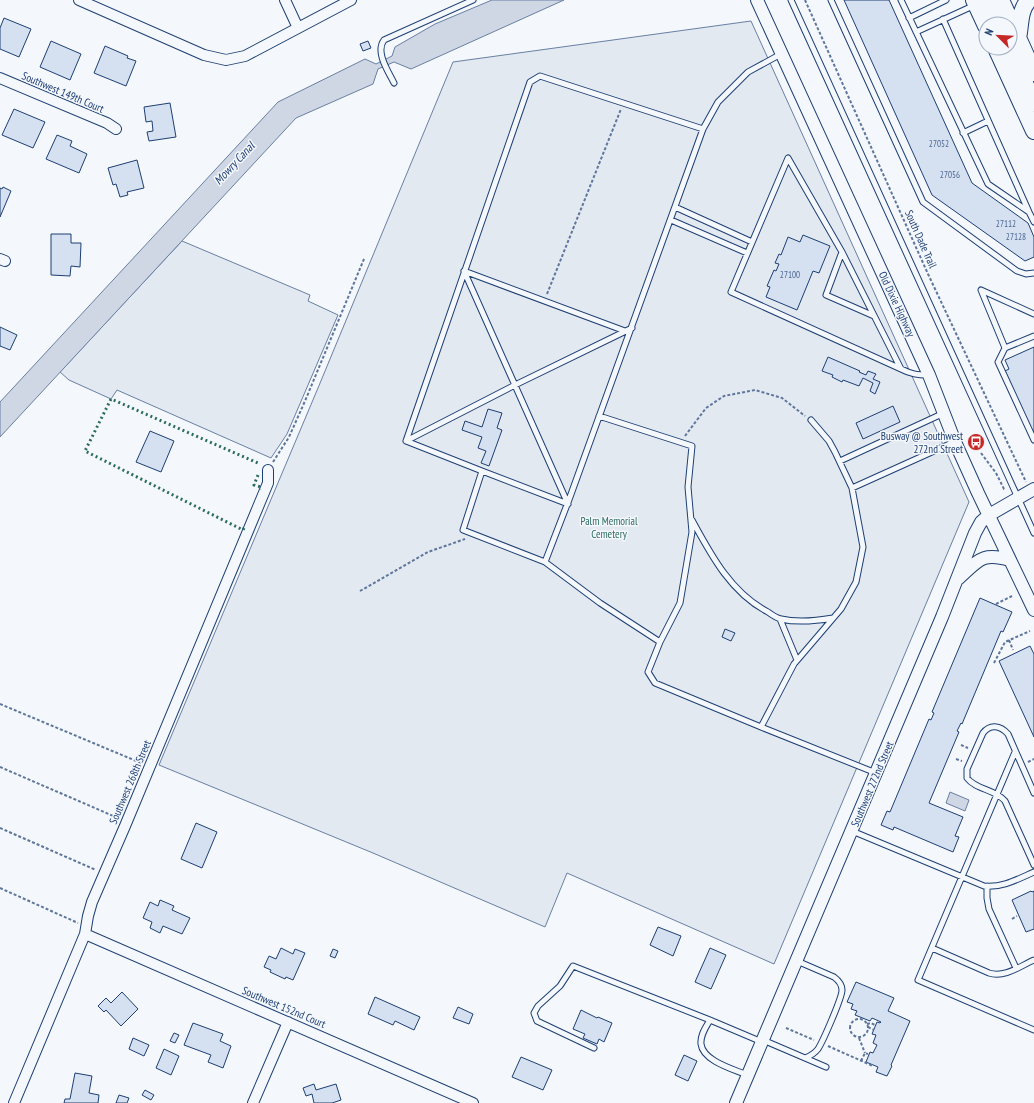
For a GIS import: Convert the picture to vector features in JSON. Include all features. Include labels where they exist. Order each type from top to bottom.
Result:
[{"type":"highway","points":[[1001,0],[1005,16]]},
{"type":"highway","points":[[1018,31],[1021,24],[1021,14],[1024,5],[1028,0]]},
{"type":"highway","points":[[977,2],[988,6],[994,16]]},
{"type":"highway","points":[[977,2],[982,16]]},
{"type":"highway","points":[[1018,49],[1033,67]]},
{"type":"highway","points":[[1000,56],[1034,131]]},
{"type":"highway","points":[[1018,56],[1034,103]]},
{"type":"street","points":[[79,0],[204,55],[220,59],[232,59],[245,56],[350,0]]},
{"type":"street","points":[[285,0],[298,28]]},
{"type":"street","name":"Old Dixie Highway","points":[[757,0],[929,375],[955,442],[1034,610]]},
{"type":"street","name":"Southwest 149th Court","points":[[0,78],[107,123],[116,129]]},
{"type":"street","name":"Southwest 268th Street","points":[[14,1103],[86,930],[92,902],[127,822],[268,483],[268,470]]},
{"type":"street","name":"Southwest 272nd Street","points":[[736,1103],[877,773],[958,579],[975,533],[981,522],[989,515],[1018,498],[1030,486]]},
{"type":"street","points":[[958,579],[983,558],[994,556],[1010,560]]},
{"type":"street","name":"Southwest 152nd Court","points":[[86,930],[288,1022],[473,1103]]},
{"type":"street","points":[[253,1103],[288,1022]]},
{"type":"lane","points":[[394,83],[380,52],[381,44],[384,40],[473,0]]},
{"type":"lane","points":[[791,0],[1034,533]]},
{"type":"lane","points":[[832,0],[923,202],[1017,271],[1026,274],[1034,273]]},
{"type":"lane","points":[[901,0],[988,184],[1029,212]]},
{"type":"lane","points":[[909,18],[936,2],[946,0]]},
{"type":"lane","points":[[916,32],[977,2]]},
{"type":"lane","points":[[943,19],[1034,222]]},
{"type":"lane","points":[[545,562],[568,504],[629,331],[671,220],[703,129],[718,102],[748,72],[782,54]]},
{"type":"lane","points":[[406,441],[530,82],[540,76],[703,129]]},
{"type":"lane","points":[[963,133],[988,121]]},
{"type":"lane","points":[[901,369],[842,252],[788,158],[731,292],[914,375],[929,375]]},
{"type":"lane","points":[[675,207],[752,242]]},
{"type":"lane","points":[[671,220],[747,253]]},
{"type":"lane","points":[[842,252],[826,295],[874,317]]},
{"type":"lane","points":[[464,271],[629,331]]},
{"type":"lane","points":[[464,271],[568,504]]},
{"type":"lane","points":[[1005,348],[981,290],[1034,314]]},
{"type":"lane","points":[[406,441],[515,385],[629,331]]},
{"type":"lane","points":[[1034,336],[1005,348],[998,362],[1034,440]]},
{"type":"lane","points":[[840,461],[944,413]]},
{"type":"lane","points":[[599,416],[692,446],[688,487],[692,532],[680,603],[660,642],[648,672],[655,683],[877,773]]},
{"type":"lane","points":[[761,727],[794,664],[841,608],[856,582],[863,547],[852,488],[829,441],[811,420]]},
{"type":"lane","points":[[406,441],[568,504]]},
{"type":"lane","points":[[852,488],[955,442]]},
{"type":"lane","points":[[482,471],[462,530],[545,562],[600,603],[660,642]]},
{"type":"lane","points":[[690,516],[706,547],[727,579],[755,605],[780,619],[810,621],[833,618]]},
{"type":"lane","points":[[780,619],[797,660]]},
{"type":"lane","points":[[1034,793],[1008,734],[1000,728],[990,727],[986,729],[968,769],[967,778],[973,784],[998,794],[1005,800],[1034,865]]},
{"type":"lane","points":[[1015,752],[918,980],[1034,1030]]},
{"type":"lane","points":[[852,831],[976,884],[987,886],[1003,885],[1034,872]]},
{"type":"lane","points":[[987,886],[988,904],[991,914],[1016,968]]},
{"type":"lane","points":[[932,948],[994,974],[1001,974],[1034,960]]},
{"type":"lane","points":[[796,961],[834,977],[838,980],[842,988],[840,999],[821,1043],[814,1053],[805,1058]]},
{"type":"lane","points":[[594,1048],[537,1022],[534,1013],[538,1006],[560,986],[573,966],[826,1067]]},
{"type":"lane","points":[[710,1020],[703,1034],[701,1043],[704,1054],[748,1076]]},
{"type":"path","name":"South Dade Trail","points":[[805,0],[928,274],[1030,486]]},
{"type":"path","points":[[545,301],[624,103]]},
{"type":"path","points":[[268,470],[289,437],[364,259]]},
{"type":"path","points":[[680,443],[706,408],[724,396],[755,390],[782,398],[811,420]]},
{"type":"path","points":[[981,453],[996,473],[1004,489],[1006,489]]},
{"type":"path","points":[[360,591],[428,552],[476,535]]},
{"type":"path","points":[[996,604],[1012,596]]},
{"type":"path","points":[[994,664],[1005,642],[1030,631]]},
{"type":"path","points":[[1009,640],[1013,650]]},
{"type":"path","points":[[0,704],[150,767]]},
{"type":"path","points":[[961,745],[970,749]]},
{"type":"path","points":[[956,759],[964,762]]},
{"type":"path","points":[[1027,762],[1034,759]]},
{"type":"path","points":[[0,767],[127,822]]},
{"type":"path","points":[[0,828],[104,873]]},
{"type":"path","points":[[0,888],[86,930]]},
{"type":"path","points":[[1012,919],[1018,916]]},
{"type":"path","points":[[868,1026],[866,1035],[859,1038],[854,1037],[850,1032],[849,1027],[855,1020],[860,1019],[874,1030]]},
{"type":"path","points":[[868,1026],[871,1023],[876,1025]]},
{"type":"path","points":[[786,1028],[817,1042]]},
{"type":"path","points":[[859,1038],[865,1053],[861,1061]]},
{"type":"path","points":[[825,1045],[873,1066]]},
{"type":"green space","name":"Palm Memorial Cemetery","points":[[751,21],[969,502],[774,964],[567,873],[545,927],[373,853],[159,765],[318,388],[453,62]]},
{"type":"green space","points":[[182,241],[310,295],[308,301],[338,315],[287,434],[271,458],[117,390],[111,399],[69,380],[60,372]]},
{"type":"water","name":"Mowry Canal","points":[[492,0],[564,0],[411,69],[394,62],[378,69],[373,84],[296,118],[0,437],[0,402],[278,102],[365,59],[376,64],[392,56],[395,47],[435,24]]},
{"type":"water","points":[[950,792],[969,800],[965,811],[946,803]]},
{"type":"building","points":[[844,0],[889,0],[972,183],[1028,223],[1034,237],[1034,257],[1025,261],[932,195]]},
{"type":"building","points":[[4,18],[31,29],[19,57],[0,49],[0,28]]},
{"type":"building","points":[[51,41],[81,54],[70,80],[40,67]]},
{"type":"building","points":[[368,41],[371,48],[363,51],[360,44]]},
{"type":"building","points":[[105,46],[128,56],[127,58],[136,61],[126,86],[94,73]]},
{"type":"building","points":[[170,103],[176,137],[149,141],[147,132],[153,131],[152,121],[146,122],[144,107]]},
{"type":"building","points":[[14,109],[45,122],[33,148],[2,135]]},
{"type":"building","points":[[57,135],[72,141],[70,146],[87,154],[79,173],[46,159]]},
{"type":"building","points":[[137,160],[144,188],[127,192],[128,195],[120,197],[116,184],[113,185],[108,168]]},
{"type":"building","points":[[3,187],[11,191],[0,217],[0,188],[2,189]]},
{"type":"building","points":[[51,234],[71,234],[71,243],[81,243],[80,267],[71,266],[70,276],[51,275]]},
{"type":"building","points":[[803,235],[830,246],[819,273],[813,271],[797,310],[766,297],[770,287],[767,286],[774,270],[776,271],[779,264],[775,263],[779,254],[781,255],[788,237],[800,242]]},
{"type":"building","points":[[0,327],[17,335],[10,350],[0,346]]},
{"type":"building","points":[[1034,347],[1034,435],[1005,371],[1009,369],[1005,360]]},
{"type":"building","points":[[828,357],[866,375],[868,371],[876,374],[873,379],[880,382],[875,394],[870,391],[873,383],[863,378],[859,386],[843,380],[842,382],[832,377],[833,375],[822,371]]},
{"type":"building","points":[[893,406],[900,422],[863,439],[856,423]]},
{"type":"building","points":[[488,409],[502,413],[497,428],[502,430],[489,466],[481,463],[486,451],[478,448],[482,437],[462,430],[465,421],[482,427]]},
{"type":"building","points":[[150,431],[174,441],[161,472],[136,462]]},
{"type":"building","points":[[980,598],[1012,612],[1003,632],[1001,631],[962,724],[961,723],[957,731],[959,732],[929,803],[963,817],[955,836],[959,837],[953,852],[894,827],[893,830],[881,825],[887,811],[890,812],[929,719],[931,720],[934,713],[932,712]]},
{"type":"building","points":[[725,629],[735,633],[731,641],[722,637]]},
{"type":"building","points":[[1030,646],[1034,654],[1034,737],[999,661]]},
{"type":"building","points":[[196,823],[217,832],[202,868],[181,859]]},
{"type":"building","points":[[1034,891],[1034,929],[1026,932],[1012,900]]},
{"type":"building","points":[[160,900],[174,906],[172,910],[190,918],[182,934],[163,926],[160,933],[150,928],[152,922],[143,918],[150,902],[158,906]]},
{"type":"building","points":[[658,927],[681,936],[673,956],[650,945]]},
{"type":"building","points":[[281,948],[293,954],[295,949],[305,953],[293,980],[286,977],[285,979],[270,972],[271,970],[264,967],[269,956],[276,959]]},
{"type":"building","points":[[710,948],[726,955],[711,989],[695,982]]},
{"type":"building","points":[[333,949],[338,951],[335,958],[330,956]]},
{"type":"building","points":[[856,982],[894,998],[888,1011],[910,1021],[887,1076],[876,1072],[878,1067],[866,1062],[870,1052],[873,1053],[877,1045],[873,1043],[876,1035],[872,1034],[877,1022],[881,1022],[872,1018],[870,1021],[855,1015],[857,1011],[851,1009],[853,1004],[847,1002]]},
{"type":"building","points":[[122,992],[138,1009],[121,1026],[106,1010],[104,1012],[98,1006],[106,998],[111,1003]]},
{"type":"building","points":[[375,997],[420,1017],[414,1030],[395,1021],[393,1025],[368,1014]]},
{"type":"building","points":[[458,1007],[473,1014],[469,1024],[453,1018]]},
{"type":"building","points":[[581,1010],[612,1023],[604,1042],[599,1039],[597,1044],[583,1038],[585,1034],[573,1029]]},
{"type":"building","points":[[193,1023],[223,1034],[220,1041],[231,1046],[223,1068],[208,1062],[211,1055],[184,1045]]},
{"type":"building","points":[[174,1033],[179,1035],[175,1043],[170,1041]]},
{"type":"building","points":[[133,1038],[149,1045],[144,1056],[129,1049]]},
{"type":"building","points":[[164,1049],[179,1056],[171,1075],[156,1068]]},
{"type":"building","points":[[684,1055],[697,1061],[688,1081],[675,1075]]},
{"type":"building","points":[[521,1057],[552,1070],[543,1090],[512,1077]]},
{"type":"building","points":[[75,1073],[92,1076],[89,1093],[99,1095],[98,1103],[64,1103],[65,1099],[70,1099]]},
{"type":"building","points":[[314,1084],[316,1090],[336,1084],[341,1100],[332,1103],[314,1103],[312,1094],[306,1096],[303,1088]]},
{"type":"building","points":[[145,1090],[154,1095],[151,1100],[142,1095]]},
{"type":"building","points":[[119,1095],[129,1098],[127,1103],[116,1103]]},
{"type":"hedge","points":[[244,528],[243,530],[85,451],[111,399],[260,464]]},
{"type":"hedge","points":[[258,475],[254,485],[261,487],[260,489]]},
{"type":"place","name":"Busway @ Southwest 272nd Street","points":[[976,442]]}]
